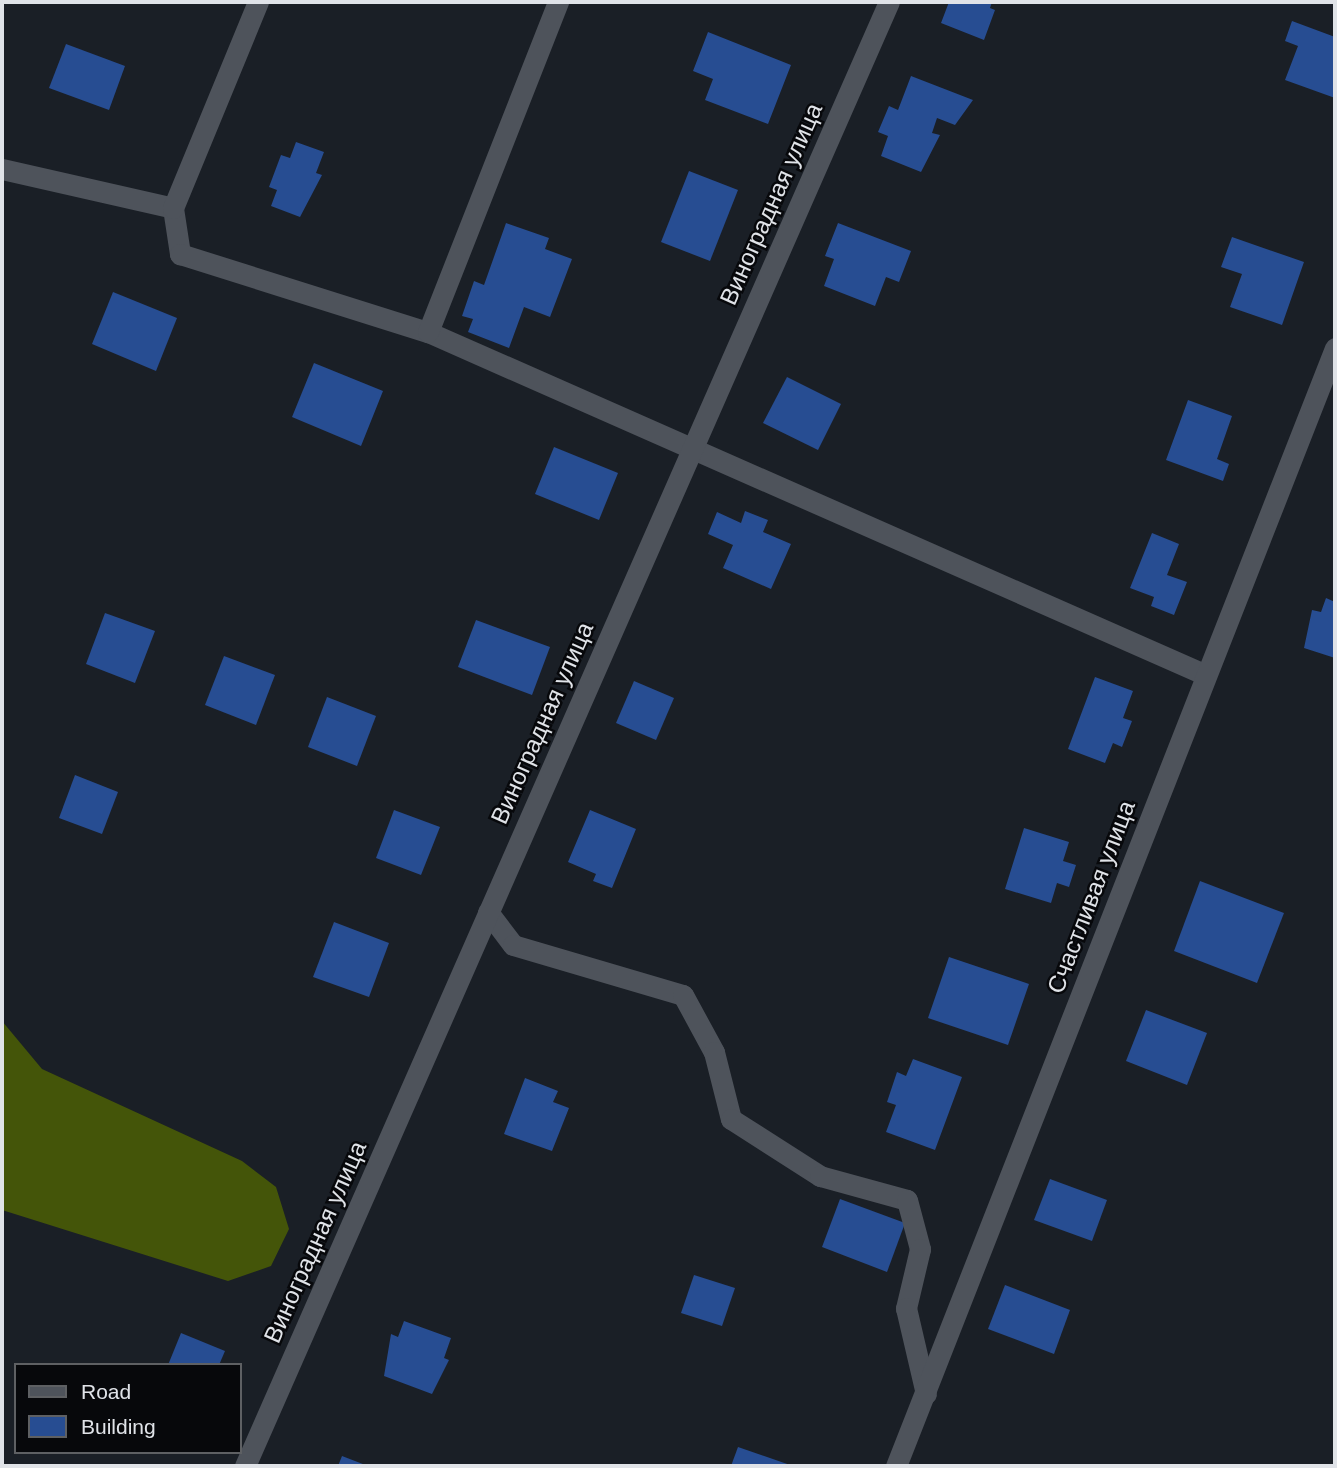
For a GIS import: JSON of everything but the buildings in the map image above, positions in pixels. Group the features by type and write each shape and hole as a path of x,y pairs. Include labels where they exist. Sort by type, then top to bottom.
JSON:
{"street":[{"path":"258,2 173,208 180,254 428,332 1206,675"},
{"path":"428,332 558,2"},
{"name":"Виноградная улица","path":"245,1466 889,2"},
{"path":"2,169 173,208"},
{"name":"Счастливая улица","path":"896,1466 1335,348"},
{"path":"488,912 513,945 683,995 714,1052 731,1118 820,1176 907,1200 920,1249 906,1308 926,1394"}],"green space":[{"path":"2,1021 42,1069 242,1161 276,1187 289,1229 271,1266 228,1281 2,1210"}]}
